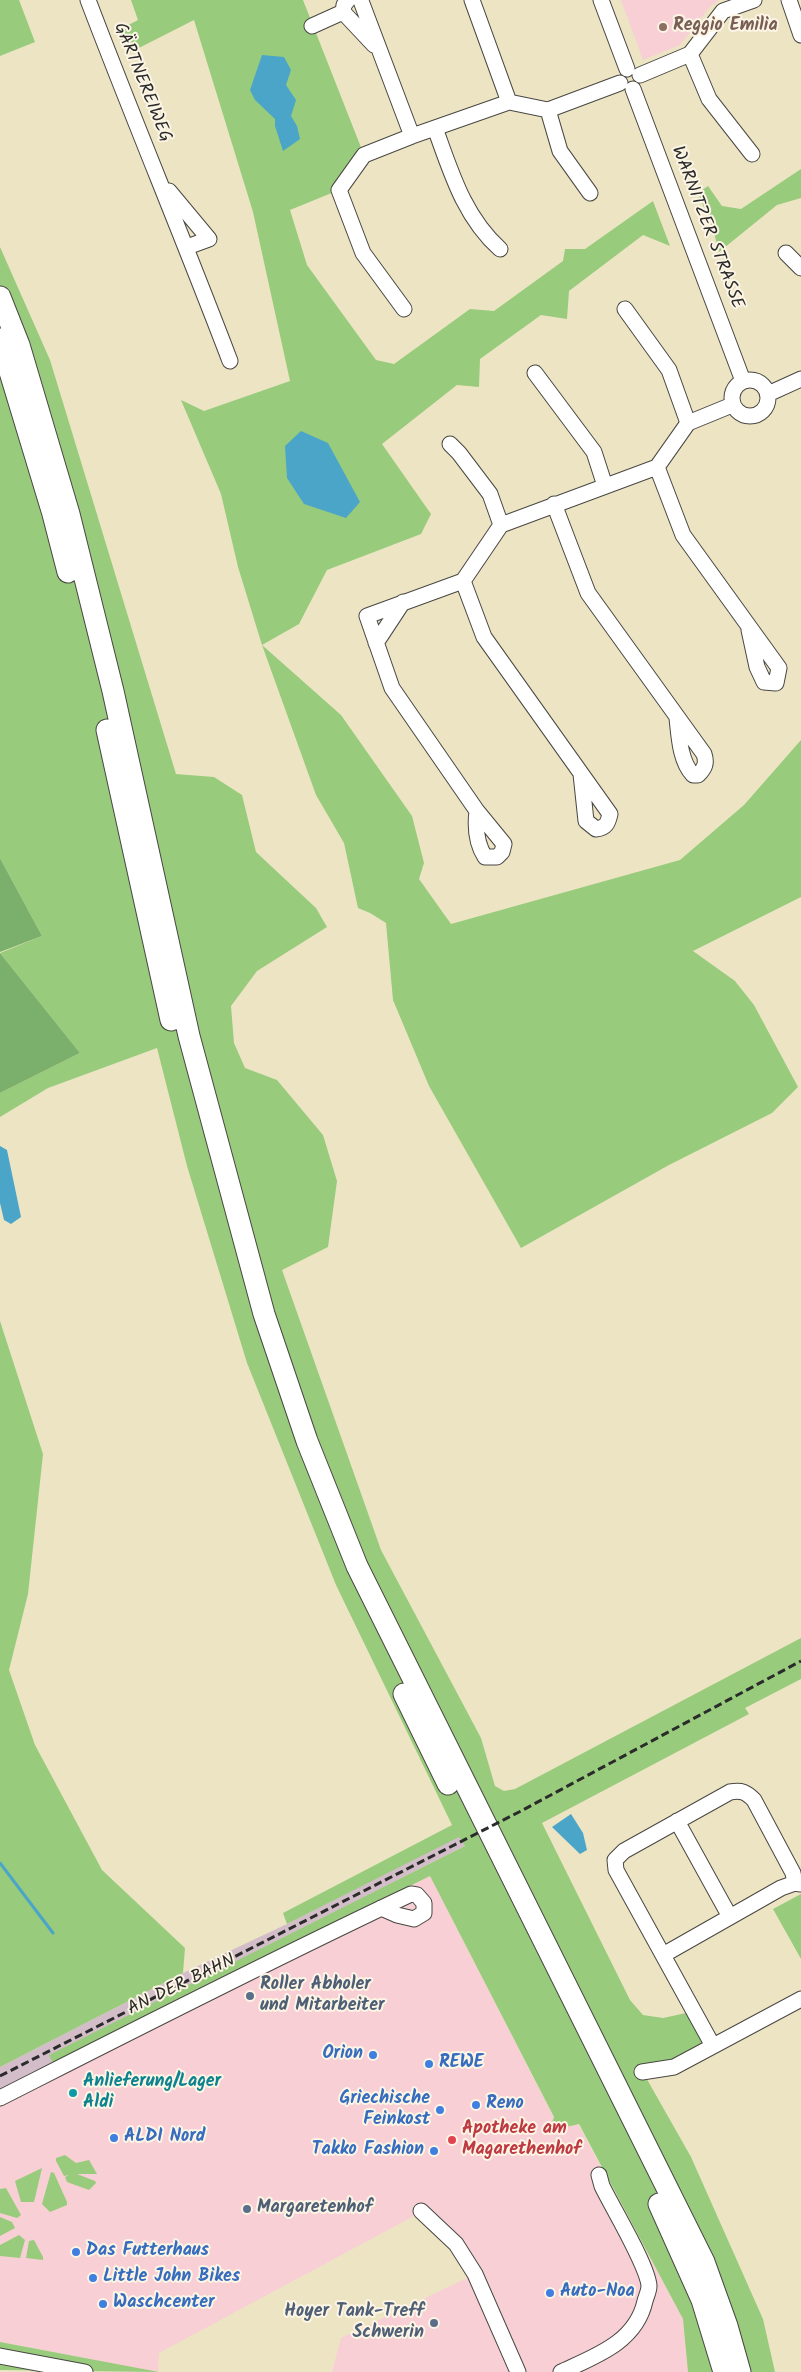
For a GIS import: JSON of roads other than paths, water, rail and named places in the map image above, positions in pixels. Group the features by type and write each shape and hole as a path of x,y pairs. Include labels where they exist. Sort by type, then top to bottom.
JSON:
{"highway":[{"path":"0,297 19,345 69,514 113,691 181,1032 264,1314 307,1440 357,1566 704,2262 727,2326 740,2372"},
{"path":"0,339 54,514 100,694 252,1326 307,1481 358,1598 428,1746 487,1859 677,2243 702,2300 724,2372"}],"street":[{"name":"GÄRTNEREIWEG","path":"88,0 112,65 187,247 230,360"},
{"name":"WARNITZER STRASSE","path":"601,0 743,381"},
{"path":"404,309 363,253 339,190 364,154 509,102 548,110 630,79 690,54 721,6 754,0"},
{"path":"789,0 801,35"},
{"path":"472,1 509,102"},
{"path":"312,26 355,3"},
{"path":"355,3 380,51 412,136"},
{"path":"355,3 380,51"},
{"path":"690,54 709,100 752,154"},
{"path":"548,110 560,151 590,193"},
{"path":"435,128 460,197 490,240 500,249"},
{"name":"GÄRTNEREIWEG","path":"160,180 209,239 187,247"},
{"path":"786,253 801,268"},
{"path":"625,309 669,370 688,423"},
{"path":"535,373 594,452 605,486"},
{"path":"768,394 801,379"},
{"path":"751,380 758,382 768,394 766,407 758,419 742,415 732,405 733,391 743,381 751,380"},
{"path":"477,811 392,688 367,616 463,581 501,525 657,467 688,423 732,405"},
{"path":"450,444 490,494 501,525"},
{"path":"657,467 683,535 749,630"},
{"path":"554,504 588,593 677,718"},
{"path":"463,581 484,637 581,774"},
{"path":"376,644 403,602"},
{"path":"662,1955 730,1917 798,1883 754,1800 744,1791 730,1792 677,1820 624,1851 615,1860 616,1870 662,1955 713,2046"},
{"path":"677,1820 730,1917"},
{"name":"AN DER BAHN","path":"0,2098 381,1908"},
{"path":"642,2072 674,2067 801,2000"},
{"path":"561,2372 602,2352 627,2336 642,2314 649,2286 642,2264 602,2186 599,2175"},
{"path":"421,2211 456,2244 475,2274 518,2372"},
{"path":"0,2356 85,2372"}],"water":[{"path":"262,55 284,57 291,70 286,85 296,100 291,116 297,126 300,139 283,151 275,126 275,119 255,100 250,90"},
{"path":"301,431 328,443 360,502 346,518 304,504 287,478 285,446"},
{"path":"0,1146 7,1150 21,1217 11,1224 4,1220 0,1203"},
{"path":"571,1814 583,1833 587,1850 580,1854 552,1827"}],"waterway":[{"path":"0,1863 53,1933"}],"railway":[{"path":"0,2076 521,1811 801,1661"}],"place":[{"name":"Reggio Emilia","path":"663,27"},
{"name":"Roller Abholer und Mitarbeiter","path":"250,1996"},
{"name":"Orion","path":"373,2055"},
{"name":"REWE","path":"429,2064"},
{"name":"Anlieferung/Lager Aldi","path":"73,2093"},
{"name":"Reno","path":"476,2105"},
{"name":"Griechische Feinkost","path":"440,2110"},
{"name":"ALDI Nord","path":"114,2138"},
{"name":"Apotheke am Magarethenhof","path":"452,2140"},
{"name":"Takko Fashion","path":"434,2151"},
{"name":"Margaretenhof","path":"247,2209"},
{"name":"Das Futterhaus","path":"76,2252"},
{"name":"Little John Bikes","path":"93,2278"},
{"name":"Auto-Noa","path":"550,2293"},
{"name":"Waschcenter","path":"103,2304"},
{"name":"Hoyer Tank-Treff Schwerin","path":"434,2323"}]}
